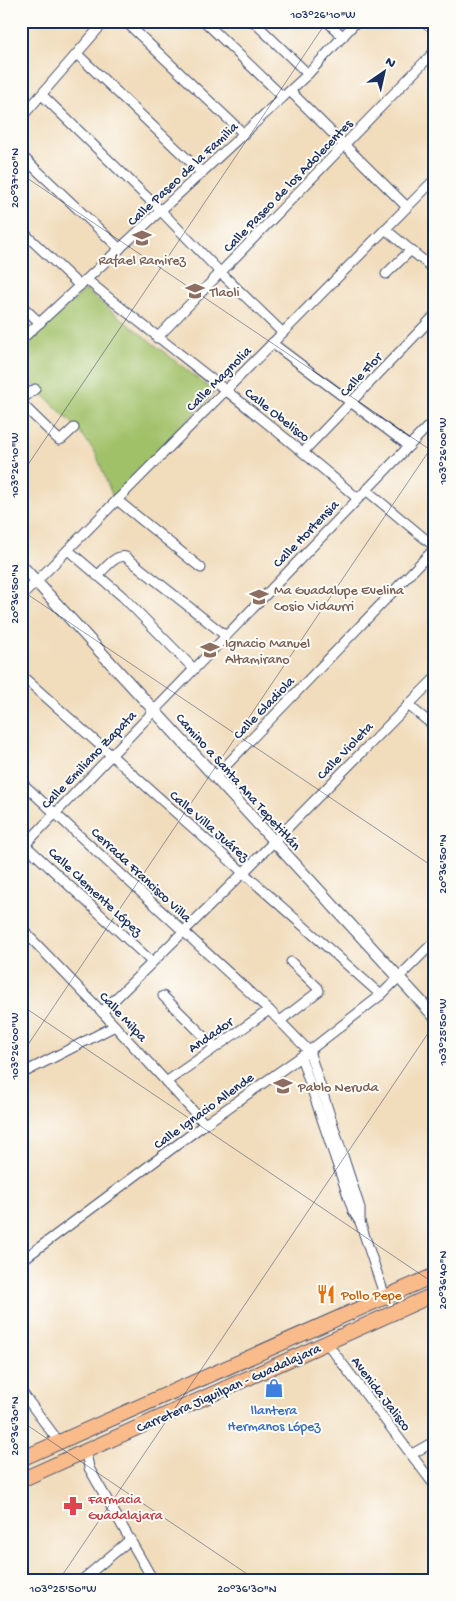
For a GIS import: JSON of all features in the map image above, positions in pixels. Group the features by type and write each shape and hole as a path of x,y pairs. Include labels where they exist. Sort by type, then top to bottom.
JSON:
{"highway":[{"name":"Carretera Jiquilpan - Guadalajara","path":"21,1459 435,1275"},
{"name":"Carretera Jiquilpan - Guadalajara","path":"21,1480 435,1294"}],"street":[{"path":"21,118 105,21"},
{"path":"125,21 244,134"},
{"path":"204,21 345,145 407,207"},
{"path":"253,21 308,74"},
{"path":"327,21 343,37"},
{"name":"Calle Paseo de la Familia","path":"21,340 287,94 357,21"},
{"name":"Calle Paseo de los Adolecentes","path":"157,338 435,51"},
{"path":"77,54 202,173"},
{"path":"42,95 161,211 220,273 282,332"},
{"path":"21,155 120,249"},
{"name":"Calle Magnolia","path":"21,597 407,207 433,185"},
{"path":"385,229 435,270"},
{"name":"Calle Obelisco","path":"21,230 83,283 304,451 357,498"},
{"path":"386,274 410,250"},
{"path":"21,305 40,322"},
{"name":"Calle Flor","path":"304,451 435,315"},
{"path":"272,343 409,446"},
{"path":"36,389 21,402 59,440 74,428"},
{"name":"Calle Hortensia","path":"154,710 357,498 434,422"},
{"path":"366,490 435,547"},
{"path":"117,500 201,568"},
{"name":"Calle Gladiola","path":"215,777 435,547"},
{"path":"68,550 122,596 194,669"},
{"path":"97,576 117,557 126,557 226,636"},
{"name":"Camino a Santa Ana Tepetitlán","path":"21,565 435,1017"},
{"name":"Calle Villa Juárez","path":"21,675 381,995"},
{"name":"Calle Violeta","path":"102,1012 274,842 435,678"},
{"path":"408,705 435,727"},
{"name":"Calle Emiliano Zapata","path":"23,845 154,710"},
{"name":"Cerrada Francisco Villa","path":"21,782 269,1010 309,1051 360,1208 360,1222"},
{"name":"Calle Clemente López","path":"23,845 152,962"},
{"name":"Calle Milpa","path":"21,928 102,1012 205,1124"},
{"name":"Calle Ignacio Allende","path":"21,1261 205,1124 309,1051 381,995 435,941"},
{"path":"280,1021 319,991 290,962"},
{"path":"163,996 215,1047"},
{"name":"Andador","path":"166,1082 269,1010"},
{"path":"21,1074 115,1026"},
{"name":"Cerrada Francisco Villa","path":"300,1057 352,1211 360,1222 385,1297"},
{"name":"Avenida Jalisco","path":"326,1342 434,1482"},
{"path":"21,1390 59,1442"},
{"path":"412,1454 435,1441"},
{"path":"86,1452 89,1468 153,1580"},
{"path":"82,1580 131,1539"}],"green space":[{"path":"85,290 215,392 113,498 96,454 78,429 21,373 21,350"}],"place":[{"name":"Rafael Ramirez","path":"142,238"},
{"name":"Tlaoli","path":"195,291"},
{"name":"Ma Guadalupe Evelina Cosio Vidaurri","path":"259,597"},
{"name":"Ignacio Manuel Altamirano","path":"210,650"},
{"name":"Pablo Neruda","path":"283,1086"},
{"name":"Pollo Pepe","path":"326,1294"},
{"name":"llantera Hermanos López","path":"274,1388"},
{"name":"Farmacia Guadalajara","path":"73,1506"}]}
